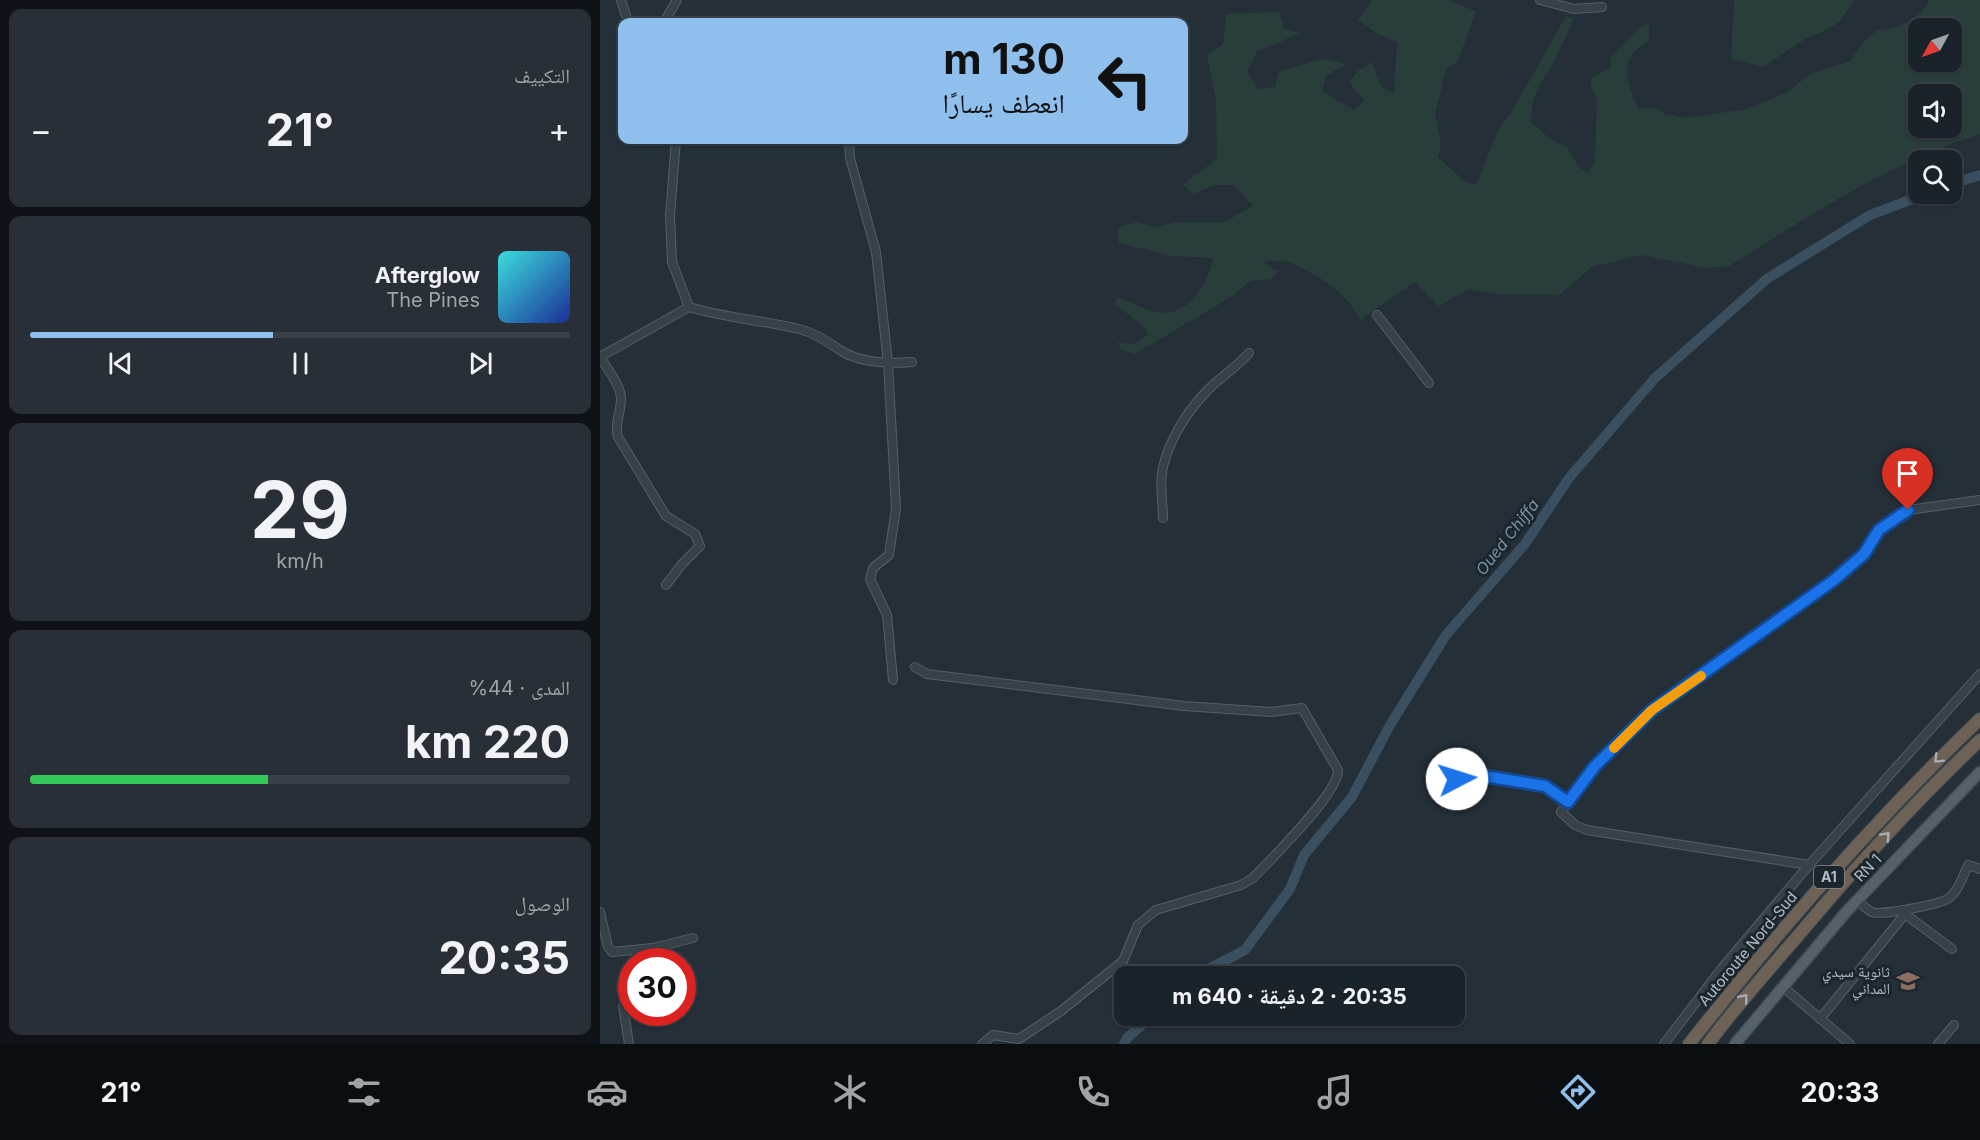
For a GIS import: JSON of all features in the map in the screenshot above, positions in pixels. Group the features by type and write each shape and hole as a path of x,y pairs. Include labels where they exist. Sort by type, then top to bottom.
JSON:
{"highway":[{"name":"Autoroute Nord-Sud","path":"1689,1044 1738,981 1831,874 1922,775 1980,719"},
{"name":"Autoroute Nord-Sud","path":"1708,1044 1837,889 1930,789 1980,740"}],"main road":[{"name":"RN 1","path":"1735,1044 1782,986 1857,901 1980,772"}],"street":[{"path":"621,0 627,18"},
{"path":"666,18 677,0"},
{"path":"1540,0 1574,9 1602,7"},
{"path":"676,144 670,216 672,262 689,307"},
{"path":"849,144 850,158 876,252 888,363 896,508 889,555 873,568 870,579 887,615 893,680"},
{"path":"666,585 700,546 695,534 666,516 618,437 615,430 620,391 600,357 689,307 722,317 799,329 816,334 851,357 888,363 912,362"},
{"path":"1377,315 1429,383"},
{"path":"1163,518 1162,468 1175,437 1188,414 1205,392 1236,368 1249,353"},
{"path":"1809,866 1587,830 1575,825 1561,812 1595,766 1652,710 1834,580 1864,554 1879,530 1908,510 1980,500"},
{"path":"915,667 927,674 1184,706 1271,712 1302,708 1338,771 1335,782 1309,818 1253,878 1241,885 1156,910 1138,926 1123,961 1061,1011 1018,1039 993,1035 982,1044"},
{"path":"1664,1044 1722,968 1809,866 1980,674"},
{"path":"1457,779 1478,775 1545,786 1568,802"},
{"path":"1857,901 1872,912 1887,914 1900,908 1937,903 1949,898 1958,888 1968,865 1980,869"},
{"path":"600,912 608,947 612,952 653,948 693,938"},
{"path":"1820,1019 1905,914 1952,949"},
{"path":"1782,986 1850,1044"},
{"path":"1938,1044 1954,1025"},
{"path":"626,1026 629,1044"}],"green space":[{"path":"1372,0 1447,0 1476,11 1458,61 1446,69 1435,114 1441,143 1438,157 1464,181 1476,185 1499,128 1511,113 1566,16 1573,18 1559,53 1535,95 1531,122 1549,138 1566,146 1579,167 1588,173 1595,161 1597,100 1591,86 1591,78 1611,67 1610,58 1639,28 1649,24 1649,41 1632,55 1628,62 1630,88 1638,108 1656,108 1665,114 1685,118 1747,109 1786,93 1810,74 1850,61 1864,41 1877,30 1900,26 1908,22 1908,72 1962,72 1962,18 1914,18 1929,0 1980,0 1980,134 1938,150 1908,150 1908,163 1850,192 1729,266 1706,268 1641,255 1592,267 1559,295 1494,294 1469,289 1439,306 1415,282 1360,320 1346,299 1317,276 1285,262 1264,262 1278,272 1272,279 1250,281 1231,297 1135,354 1121,350 1118,342 1134,344 1148,334 1144,327 1115,304 1118,297 1152,311 1166,313 1180,309 1200,291 1213,258 1172,256 1119,243 1118,227 1138,222 1154,227 1177,222 1224,222 1253,206 1234,185 1214,185 1194,194 1182,185 1217,159 1216,99 1207,55 1223,44 1226,14 1279,12 1284,29 1301,33 1258,51 1247,70 1258,89 1275,87 1279,71 1324,59 1346,64 1326,76 1322,91 1354,110 1365,100 1354,90 1350,81 1359,70 1372,62 1381,86 1394,94 1397,42 1378,34 1358,20"},
{"path":"1734,0 1855,0 1839,22 1823,32 1808,37 1763,67 1731,59"}],"waterway":[{"name":"Oued Chiffa","path":"1962,181 1980,175"},
{"name":"Oued Chiffa","path":"1214,966 1245,950 1290,889 1304,855 1352,797 1390,725 1446,635 1525,544 1569,478 1655,378 1768,278 1870,215 1908,201"},
{"name":"Oued Chiffa","path":"1124,1044 1127,1038 1141,1026"}],"slow traffic":[{"path":"1614,748 1652,710 1701,676"}],"place":[{"name":"ثانوية سيدي المداني","path":"1908,981"}],"route":[{"path":"1457,779 1478,775 1545,786 1568,802 1595,766 1652,710 1834,580 1864,554 1879,530 1908,510"}]}
